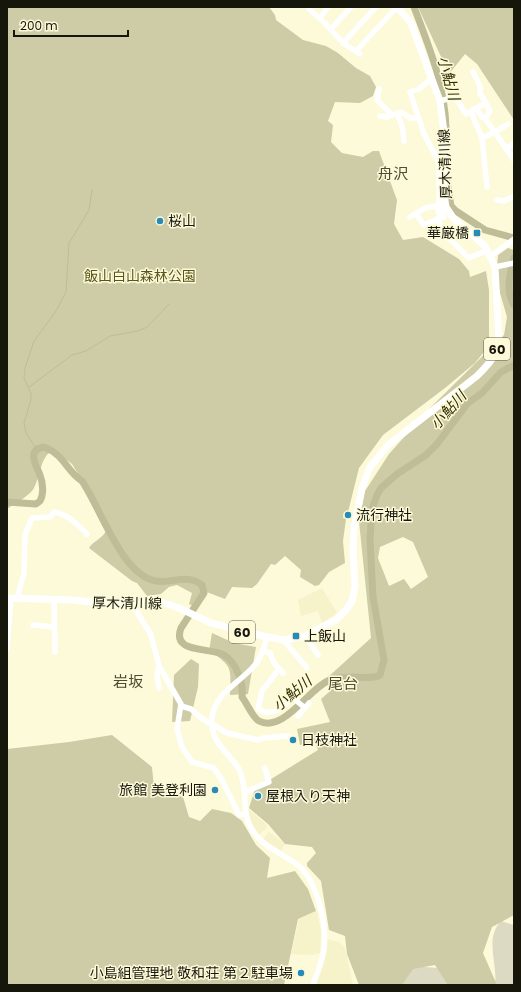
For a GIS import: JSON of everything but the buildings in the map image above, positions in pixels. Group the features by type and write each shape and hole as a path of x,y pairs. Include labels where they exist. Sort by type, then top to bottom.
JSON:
{"main road":[{"name":"厚木清川線","path":"304,636 336,620 346,610 352,601 355,588 353,553 356,517 362,488 370,467 388,445 477,376 494,358 498,347 499,336 495,267 490,253 452,216 446,207 441,194 444,132 441,100 411,22 397,7"},
{"name":"厚木清川線","path":"12,598 54,599 112,605 151,601 161,602 183,610 215,625 287,640"},
{"name":"60","path":"287,640 304,636"}],"street":[{"path":"320,18 328,7"},
{"path":"331,29 351,7"},
{"path":"343,43 376,7"},
{"path":"308,10 320,18 343,43 358,52 397,7"},
{"path":"473,72 480,86 480,93 490,111 485,118"},
{"path":"416,214 424,225 444,217 439,202 441,194 439,162 417,118 410,92 419,89 432,78"},
{"path":"379,89 377,100 394,114 402,126 404,141"},
{"path":"441,100 455,97 466,114 486,103"},
{"path":"473,110 485,118 514,160"},
{"path":"473,110 482,138 487,186"},
{"path":"380,116 387,117 401,112 410,118 417,118"},
{"path":"482,138 508,124"},
{"path":"506,149 514,143"},
{"path":"497,200 504,201 514,196"},
{"path":"410,217 425,208 436,206 439,219 447,236 469,258 490,253 514,239"},
{"path":"495,267 514,263"},
{"path":"7,649 12,598 24,573 26,535 32,518 50,516 54,512 66,515 87,534"},
{"path":"54,599 55,652"},
{"path":"132,604 153,640 159,666 179,700 181,706 177,729 182,747 187,757 197,764 214,768 223,782 239,815 246,814"},
{"path":"33,625 54,627"},
{"path":"304,636 318,655"},
{"path":"267,637 263,650 256,664 229,689 215,706 211,724 217,743 239,770 245,792 246,814 249,824 257,836 266,844 300,866 313,885 322,917 324,937 322,960 313,985"},
{"path":"287,640 286,643 307,668"},
{"path":"263,650 270,651 274,663 281,671 262,691 258,709 270,713 276,712 293,697 304,708"},
{"path":"159,666 157,668 159,688"},
{"path":"298,716 309,703"},
{"path":"181,706 191,709 211,724 227,733 258,740 263,738 288,736"},
{"path":"245,792 269,782 264,768"}],"shaded area":[{"path":"322,588 337,613 322,623 318,611 301,616 298,600"},
{"path":"247,808 266,824 267,828 259,835 250,821"},
{"path":"269,832 285,844 281,851 263,839"},
{"path":"317,911 321,931 320,953 312,955 291,954 299,919"},
{"path":"501,921 514,925 514,985 495,985 492,944 496,928"},
{"path":"327,939 339,942 345,948 353,985 316,985"},
{"path":"410,966 439,968 459,985 397,985"}],"green space":[{"name":"飯山白山森林公園","path":"7,7 269,7 275,15 276,20 303,40 326,46 338,53 356,68 370,76 376,87 373,96 360,103 335,102 328,121 333,125 331,142 342,153 363,157 373,151 379,151 397,200 394,224 403,240 423,237 459,259 469,271 470,277 486,271 489,290 489,346 475,363 383,435 359,468 348,512 344,512 343,518 346,519 343,541 345,563 329,572 319,585 315,586 300,577 301,570 285,556 275,565 271,564 257,584 252,588 232,587 225,599 204,591 195,607 189,604 192,593 177,585 169,587 161,594 147,596 137,583 132,581 89,548 106,531 98,516 98,506 72,464 61,456 50,452 44,459 32,491 26,497 7,509"},
{"path":"418,7 514,7 514,120 477,64 465,54 449,74"},
{"path":"508,248 514,250 514,915 492,927 483,953 497,985 448,985 435,965 413,969 402,985 359,985 347,954 345,936 329,930 321,881 307,866 307,863 316,853 312,847 285,844 268,824 249,808 255,789 318,750 314,741 300,745 297,729 330,722 321,699 329,692 327,678 371,638 359,521 365,491 389,454 431,407 504,335 507,317 496,279 498,255","holes":["403,537 413,542 428,577 411,589 404,579 389,586 378,558 380,547"]},
{"path":"212,633 234,643 256,647 248,694 230,695 231,679 229,668 223,660 209,651"},
{"path":"191,659 199,664 198,687 190,721 172,722 174,675"},
{"path":"112,735 152,767 154,788 183,797 189,817 200,821 212,809 231,813 242,821 256,845 270,858 267,878 295,871 308,889 316,911 298,919 284,985 7,985 7,749 69,742"}],"waterway":[{"name":"小鮎川","path":"414,7 435,66 443,97 446,128"},
{"name":"小鮎川","path":"447,182 451,206 456,211 485,230 514,238"},
{"path":"37,450 26,433 24,423 31,400 31,394 24,378 25,368 34,341 56,311 66,292 69,243 89,210 92,190"},
{"name":"小鮎川","path":"514,258 509,282 511,300 514,305"},
{"path":"29,387 72,355 86,351 110,336 138,331 147,327 169,304"},
{"name":"小鮎川","path":"7,502 36,504 40,501 43,492 40,475 34,458 35,451 44,447 57,454 72,473 82,481 121,551 130,564 141,574 152,580 165,581 184,579 196,581 202,585 204,593 181,628 179,636 182,642 187,646 218,653 228,658 238,673 242,686 242,697 256,719 268,723 278,721 297,708 315,690 332,679 344,677 372,677 380,675 384,660 373,597 370,539 372,509 377,495 381,488 397,474 426,455 437,444 468,403 482,393 501,372 514,365"}],"place":[{"name":"桜山","path":"160,221"},
{"name":"華厳橋","path":"477,233"},
{"name":"流行神社","path":"348,515"},
{"name":"上飯山","path":"296,636"},
{"name":"日枝神社","path":"293,740"},
{"name":"旅館 美登利園","path":"215,790"},
{"name":"屋根入り天神","path":"258,796"},
{"name":"小島組管理地 敬和荘 第２駐車場","path":"301,973"}],"district":[{"name":"舟沢","path":"393,173"},
{"name":"岩坂","path":"128,681"},
{"name":"尾台","path":"343,683"}]}
